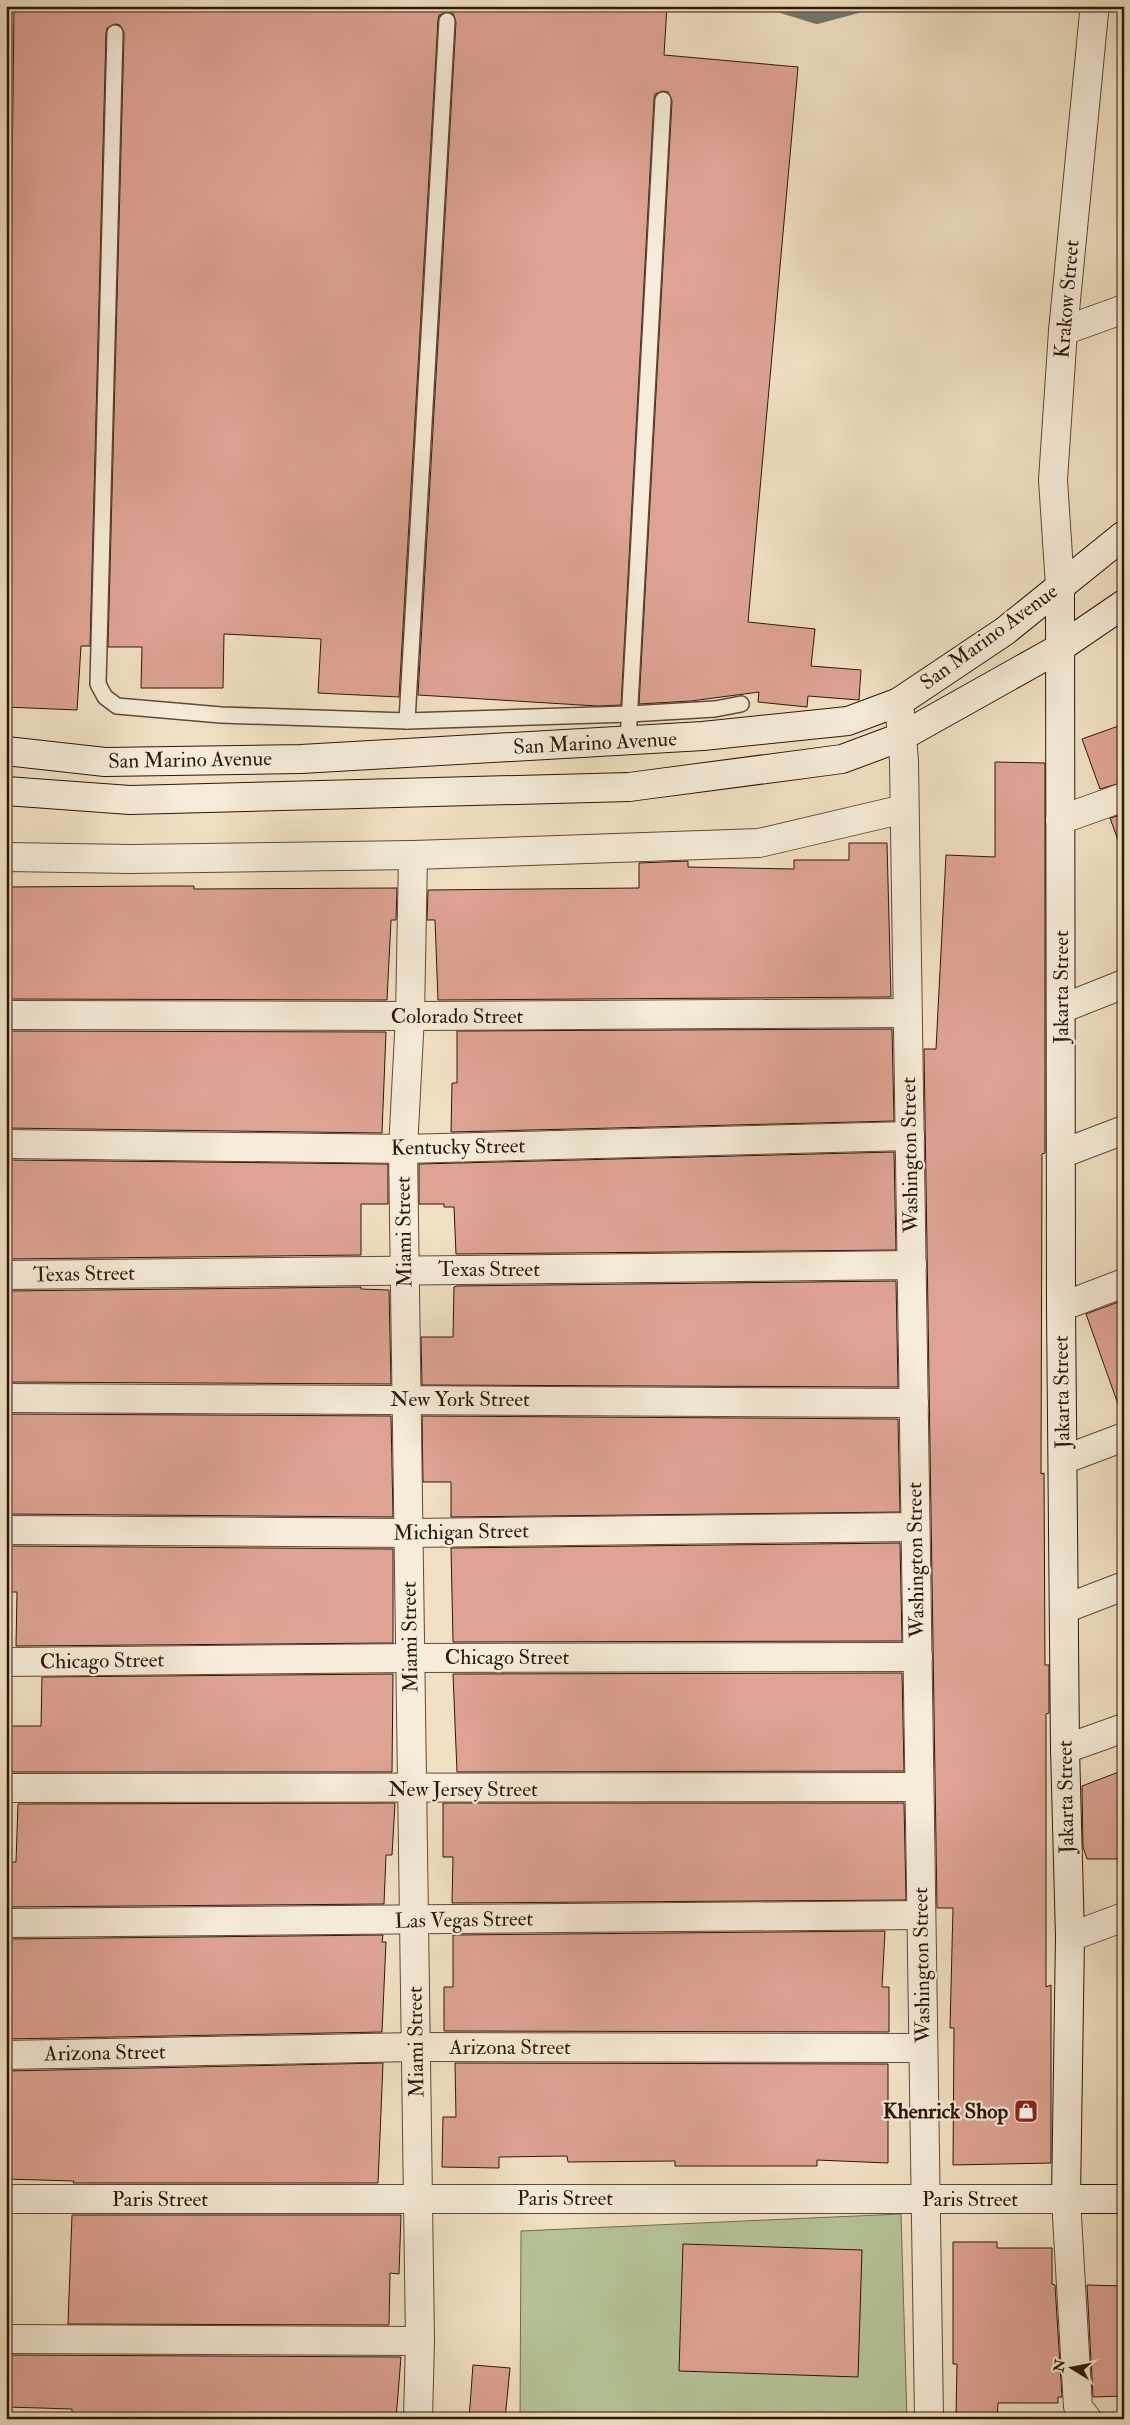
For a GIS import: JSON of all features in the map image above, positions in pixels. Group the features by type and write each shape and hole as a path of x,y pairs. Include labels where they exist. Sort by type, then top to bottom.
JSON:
{"street":[{"name":"Krakow Street","path":"1060,586 1053,480 1063,331 1094,13"},
{"path":"1063,331 1124,308"},
{"name":"San Marino Avenue","path":"6,751 105,762 301,759 703,736 848,721 899,702 1005,631 1124,534"},
{"name":"Jakarta Street","path":"1060,586 1058,649 1061,1307 1065,1749 1070,1937 1066,2199 1078,2407 1087,2419"},
{"name":"San Marino Avenue","path":"6,791 130,800 629,788 842,759 901,737 1058,649 1124,604"},
{"name":"Washington Street","path":"899,702 904,809 910,1136 924,2198 929,2419"},
{"path":"406,754 407,794"},
{"path":"1060,820 1124,797"},
{"path":"6,857 130,859 413,855 759,843 904,809"},
{"name":"Miami Street","path":"413,855 410,1016 403,1149 420,2341 418,2419"},
{"path":"1061,1009 1124,984"},
{"name":"Colorado Street","path":"6,1015 410,1016 907,1013"},
{"path":"1061,1154 1124,1130"},
{"name":"Kentucky Street","path":"6,1144 403,1149 910,1136"},
{"name":"Texas Street","path":"6,1275 912,1266"},
{"path":"1061,1307 1124,1284"},
{"name":"New York Street","path":"6,1398 407,1398 914,1403"},
{"path":"1063,1460 1124,1437"},
{"name":"Michigan Street","path":"6,1530 409,1533 915,1527"},
{"path":"1064,1608 1124,1586"},
{"name":"Chicago Street","path":"6,1662 411,1658 918,1657"},
{"path":"1065,1749 1124,1728"},
{"name":"New Jersey Street","path":"6,1788 412,1789 919,1786"},
{"name":"Las Vegas Street","path":"6,1923 921,1915"},
{"path":"1070,1937 1124,1917"},
{"name":"Arizona Street","path":"6,2055 416,2047 923,2048"},
{"name":"Paris Street","path":"6,2199 1124,2199"},
{"path":"6,2339 420,2341"}],"lane":[{"path":"407,721 447,21"},
{"path":"115,33 98,684 105,697 117,706 221,715 407,721 629,714 715,709 741,704"},
{"path":"628,741 663,100"}],"green space":[{"path":"901,2214 907,2419 520,2419 521,2231"}],"building":[{"path":"14,6 667,6 664,55 798,67 748,622 815,629 811,666 861,670 859,700 808,696 807,707 758,702 759,692 691,701 639,704 672,101 668,92 663,91 655,94 654,99 621,705 597,706 418,695 456,22 453,13 447,12 439,15 438,20 399,697 318,693 321,639 224,634 223,688 141,688 142,647 108,647 124,33 120,25 115,24 107,28 106,33 90,646 81,646 77,710 6,707"},
{"path":"1124,724 1124,782 1100,789 1082,739"},
{"path":"995,762 1045,763 1045,1153 1042,1154 1041,1474 1044,1473 1045,1665 1049,1665 1049,1713 1046,1714 1046,1987 1051,1985 1051,2163 953,2165 954,2028 950,2028 953,1908 937,1908 924,1049 936,1049 946,855 995,857"},
{"path":"1124,814 1124,843 1119,843 1110,818"},
{"path":"849,843 887,843 891,997 438,1000 435,920 427,920 428,890 639,888 639,863 688,861 688,867 794,869 794,860 849,860"},
{"path":"194,886 194,889 397,888 396,920 391,920 387,1000 6,999 6,887"},
{"path":"892,1029 894,1121 451,1132 452,1083 457,1083 457,1031"},
{"path":"6,1031 386,1032 382,1133 6,1128"},
{"path":"894,1152 896,1250 456,1254 454,1207 444,1207 444,1204 419,1204 419,1164"},
{"path":"6,1160 388,1164 388,1204 361,1204 361,1255 6,1259"},
{"path":"896,1281 898,1387 422,1385 421,1337 453,1337 454,1287 457,1286"},
{"path":"361,1287 361,1289 389,1290 391,1384 6,1382 6,1291"},
{"path":"1124,1300 1124,1406 1119,1407 1086,1314"},
{"path":"6,1414 391,1416 393,1517 6,1514"},
{"path":"422,1416 898,1419 900,1512 451,1517 451,1482 423,1482"},
{"path":"900,1543 902,1641 453,1642 451,1548"},
{"path":"6,1546 393,1549 393,1643 16,1646 17,1592 6,1592"},
{"path":"902,1673 904,1771 457,1772 453,1674"},
{"path":"393,1674 392,1772 7,1772 8,1726 41,1726 42,1677"},
{"path":"1124,1770 1124,1859 1087,1859 1083,1847 1082,1786"},
{"path":"395,1803 392,1855 386,1855 384,1904 6,1907 6,1862 16,1862 18,1804"},
{"path":"443,1803 904,1803 906,1900 452,1903 453,1857 443,1857"},
{"path":"885,1931 882,1987 889,1987 889,2032 444,2031 444,1987 453,1987 453,1935"},
{"path":"383,1935 382,1942 386,1942 382,2032 6,2039 6,1939"},
{"path":"383,2063 378,2183 73,2183 74,2181 6,2179 6,2071"},
{"path":"455,2063 888,2064 888,2163 817,2160 817,2166 675,2166 675,2161 568,2162 567,2156 499,2157 499,2168 442,2167 443,2117 456,2117"},
{"path":"72,2215 401,2215 399,2274 390,2273 389,2325 68,2324"},
{"path":"953,2242 997,2242 997,2248 1052,2248 1052,2284 1055,2285 1062,2397 1058,2397 1058,2403 998,2403 997,2419 956,2419 957,2364 953,2364"},
{"path":"683,2244 862,2250 858,2377 679,2371"},
{"path":"1087,2285 1124,2286 1124,2396 1093,2397"},
{"path":"9,2355 401,2357 396,2419 72,2419 72,2409 7,2407"},
{"path":"473,2365 510,2368 505,2419 469,2419"}],"waterway":[{"path":"778,6 817,18 862,6"}],"place":[{"name":"Khenrick Shop","path":"1026,2111"}]}
